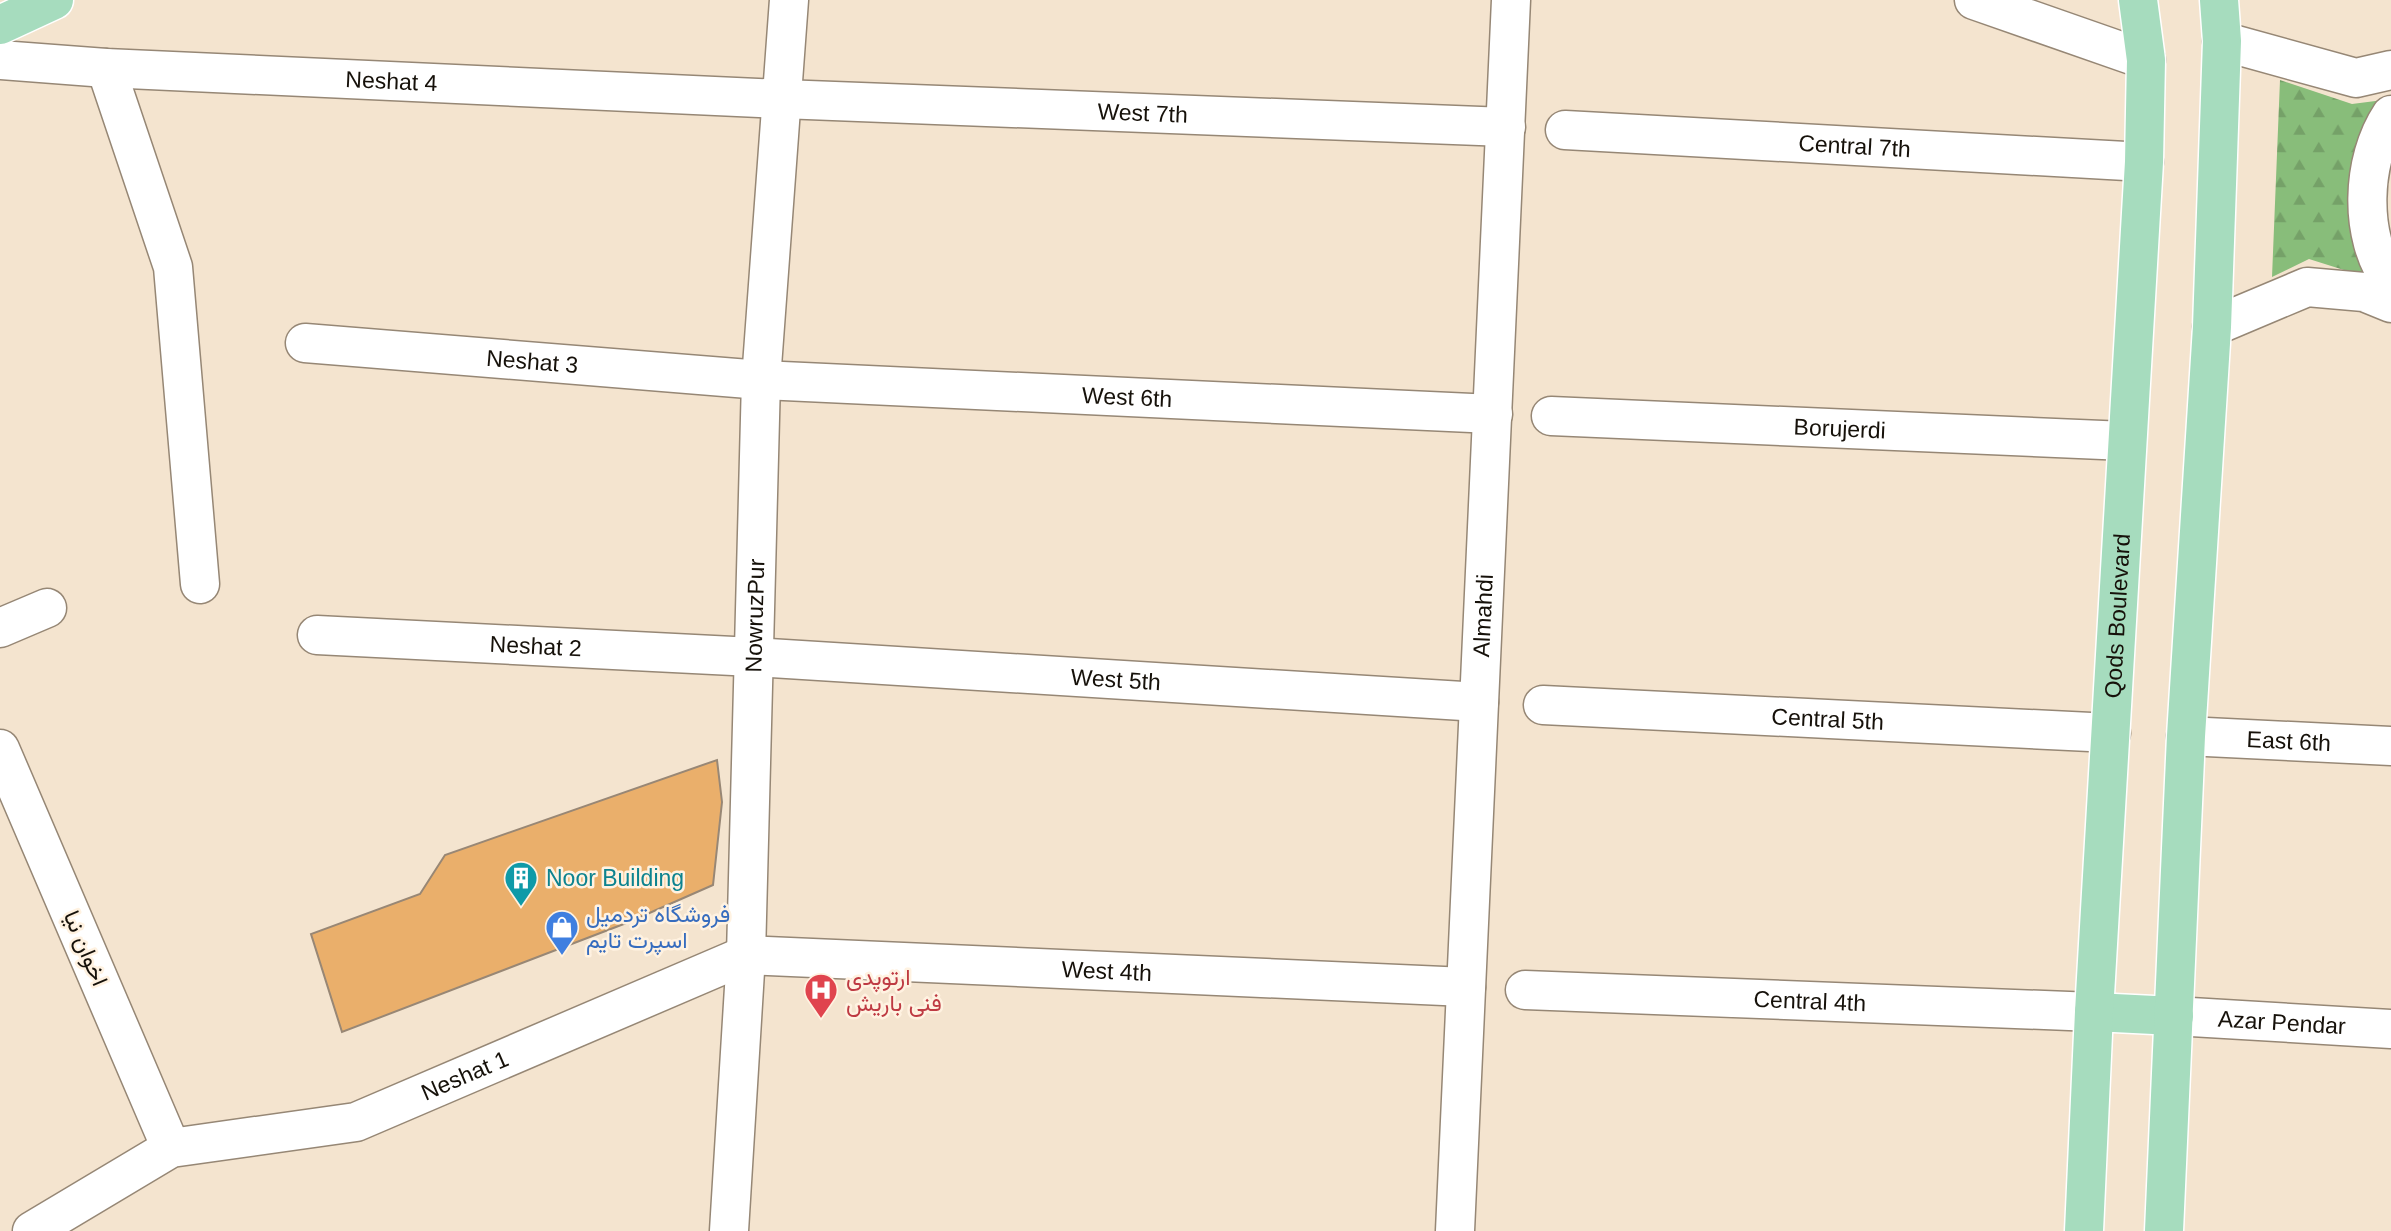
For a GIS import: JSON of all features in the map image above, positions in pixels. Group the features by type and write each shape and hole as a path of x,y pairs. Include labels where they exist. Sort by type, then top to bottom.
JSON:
{"main road":[{"path":"0,25 54,0"},
{"name":"Qods Boulevard","path":"2084,1231 2126,441 2144,162 2146,60 2138,0"},
{"path":"2164,1231 2186,736 2213,327 2222,41 2219,0"},
{"path":"2094,1012 2174,1016"}],"street":[{"name":"NowruzPur","path":"729,1231 746,955 761,380 789,0"},
{"name":"Almahdi","path":"1455,1231 1511,0"},
{"path":"1974,0 2146,60"},
{"path":"2222,41 2356,78 2391,70"},
{"name":"Neshat 4","path":"0,60 106,68 782,99"},
{"path":"106,68 173,267 200,584"},
{"name":"West 7th","path":"782,99 1506,127"},
{"path":"2391,115 2369,167 2367,220 2383,270 2391,281"},
{"name":"Central 7th","path":"1565,130 2144,162"},
{"path":"2213,327 2307,287 2364,292 2391,303"},
{"name":"Neshat 3","path":"304,343 761,380"},
{"name":"West 6th","path":"761,380 1493,414"},
{"name":"Borujerdi","path":"1551,416 2126,441"},
{"path":"0,628 47,608"},
{"name":"Neshat 2","path":"317,635 753,657"},
{"name":"West 5th","path":"753,657 1479,702"},
{"name":"Central 5th","path":"1544,705 2111,733"},
{"name":"East 6th","path":"2186,736 2391,746"},
{"name":"اخوان نیا","path":"0,749 171,1148"},
{"name":"West 4th","path":"746,955 1466,987"},
{"name":"Neshat 1","path":"171,1148 356,1122 746,955"},
{"name":"Central 4th","path":"1525,990 2094,1012"},
{"name":"Azar Pendar","path":"2174,1016 2391,1029"},
{"path":"32,1231 171,1148"}],"green space":[{"path":"2280,80 2352,104 2391,99 2372,142 2382,282 2309,259 2272,277"}],"building":[{"name":"Noor Building","path":"717,760 722,802 713,885 629,922 342,1032 311,934 420,894 445,855"}],"place":[{"name":"Noor Building","path":"521,908"},
{"name":"فروشگاه تردمیل اسپرت تایم","path":"562,957"},
{"name":"ارتوپدی فنی باریش","path":"821,1020"}]}
